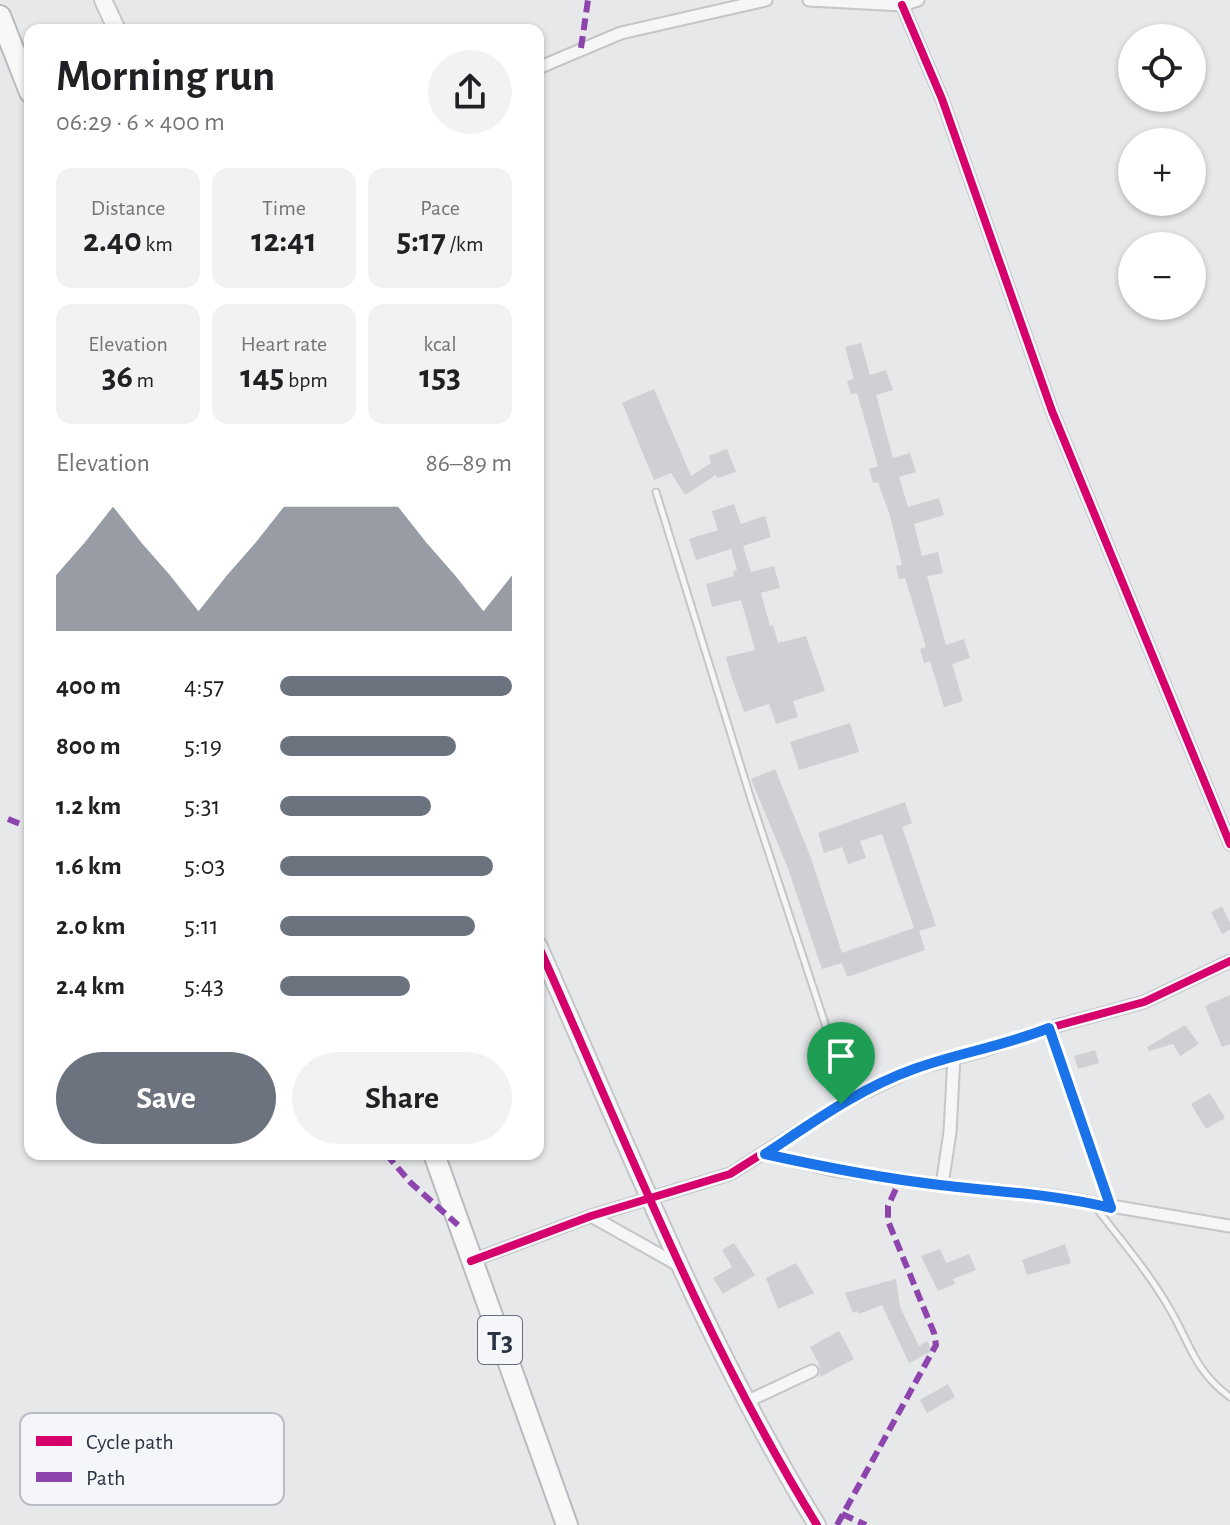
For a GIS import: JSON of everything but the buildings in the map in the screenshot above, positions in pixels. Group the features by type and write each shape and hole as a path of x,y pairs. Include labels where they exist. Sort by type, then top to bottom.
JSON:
{"highway":[{"path":"0,16 24,77"},
{"name":"T3","path":"436,1160 567,1525"}],"street":[{"path":"103,0 114,24"},
{"path":"544,65 621,33 766,0"},
{"path":"809,0 902,5 918,0"},
{"path":"902,5 942,99 1052,411 1230,844"},
{"path":"544,958 680,1266 767,1444 817,1525"},
{"path":"471,1261 591,1216 705,1184 765,1154 841,1104 914,1069 1009,1044 1049,1028 1144,1002 1230,961"},
{"path":"1049,1028 1111,1208"},
{"path":"942,1185 950,1132 954,1057"},
{"path":"765,1154 833,1170 1052,1196 1230,1226"},
{"path":"591,1216 680,1266"},
{"path":"746,1402 812,1371"}],"lane":[{"path":"656,492 750,796 835,1054 841,1104"},
{"path":"1094,1204 1168,1305 1195,1361 1209,1381 1230,1397"}],"marked path":[{"path":"581,48 588,0"},
{"path":"8,819 24,826"},
{"path":"391,1160 411,1183 458,1225"},
{"path":"837,1525 936,1345 934,1333 888,1221 888,1206 900,1180"},
{"path":"842,1514 866,1525"}],"cycle path":[{"path":"902,5 942,99 1052,411 1230,844"},
{"path":"544,959 702,1313 776,1456 817,1525"},
{"path":"471,1261 591,1216 730,1174 841,1104 914,1069 1144,1002 1230,961"}],"route":[{"path":"1049,1028 1111,1208 1052,1196 833,1170 765,1154 841,1104 914,1069 1009,1044 1049,1028"}]}
